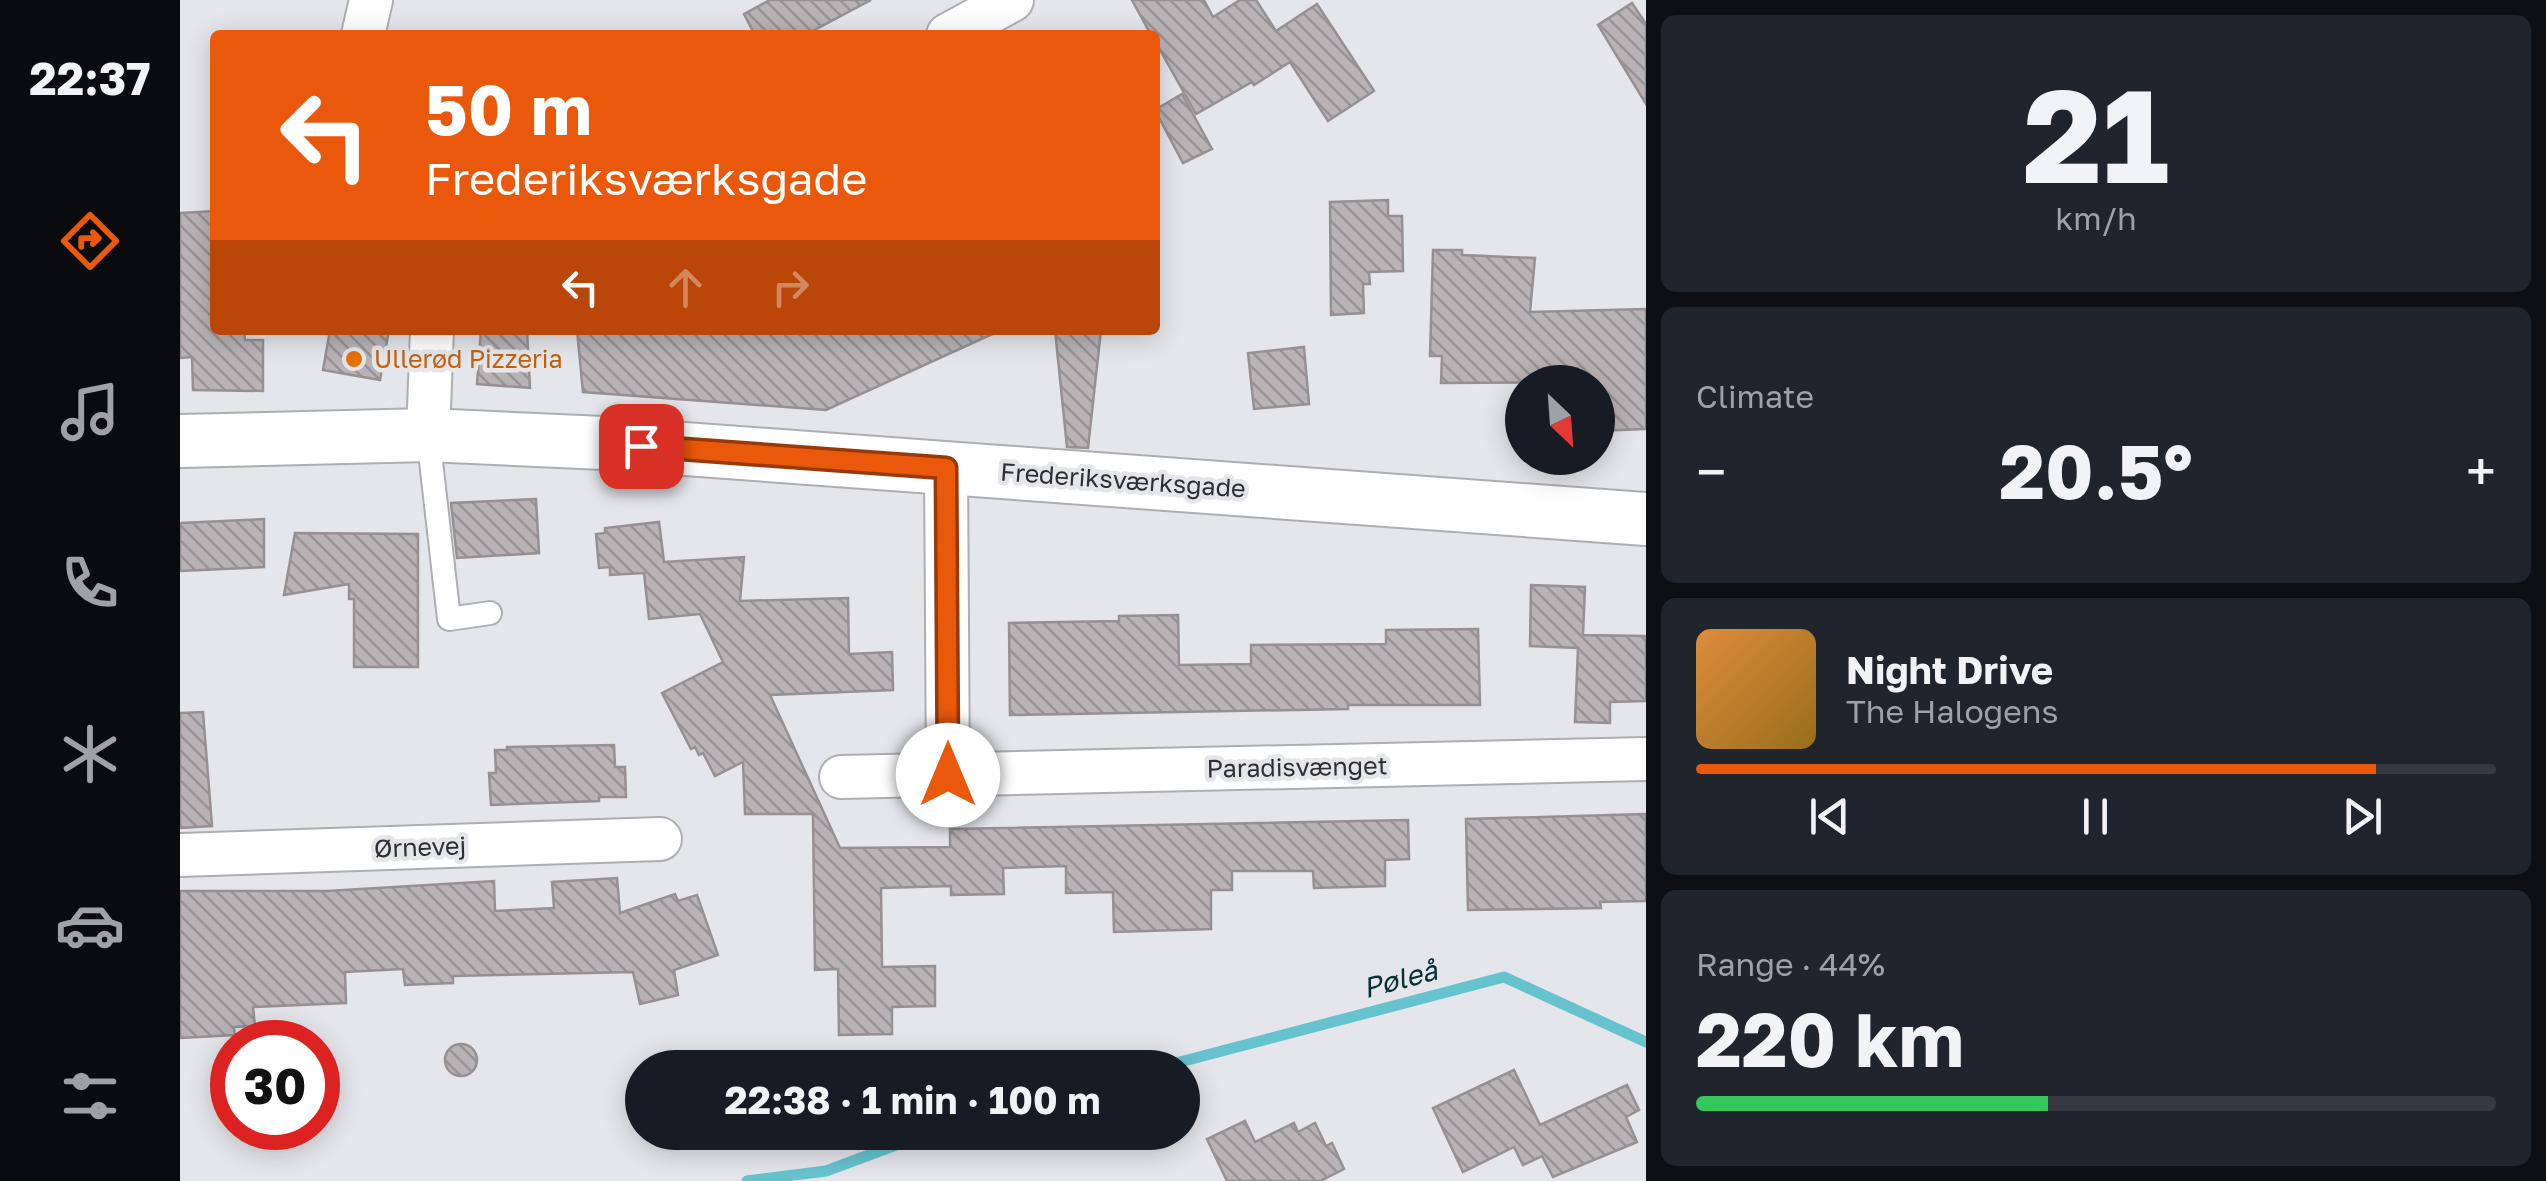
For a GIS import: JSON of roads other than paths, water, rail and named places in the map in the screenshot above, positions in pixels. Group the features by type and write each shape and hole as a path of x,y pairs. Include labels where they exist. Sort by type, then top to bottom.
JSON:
{"street":[{"path":"364,30 371,0"},
{"path":"957,30 1012,0"},
{"path":"428,435 432,335"},
{"name":"Frederiksværksgade","path":"180,441 428,435 602,443 1646,519"},
{"path":"946,468 948,775"},
{"name":"Paradisvænget","path":"841,777 1646,760"},
{"name":"Ørnevej","path":"180,856 660,839"}],"lane":[{"path":"428,435 448,618 490,613"}],"waterway":[{"name":"Pøleå","path":"1200,1057 1504,977 1646,1042"},
{"name":"Pøleå","path":"747,1181 826,1171 883,1150"}],"place":[{"name":"Ullerød Pizzeria","path":"354,359"}]}
